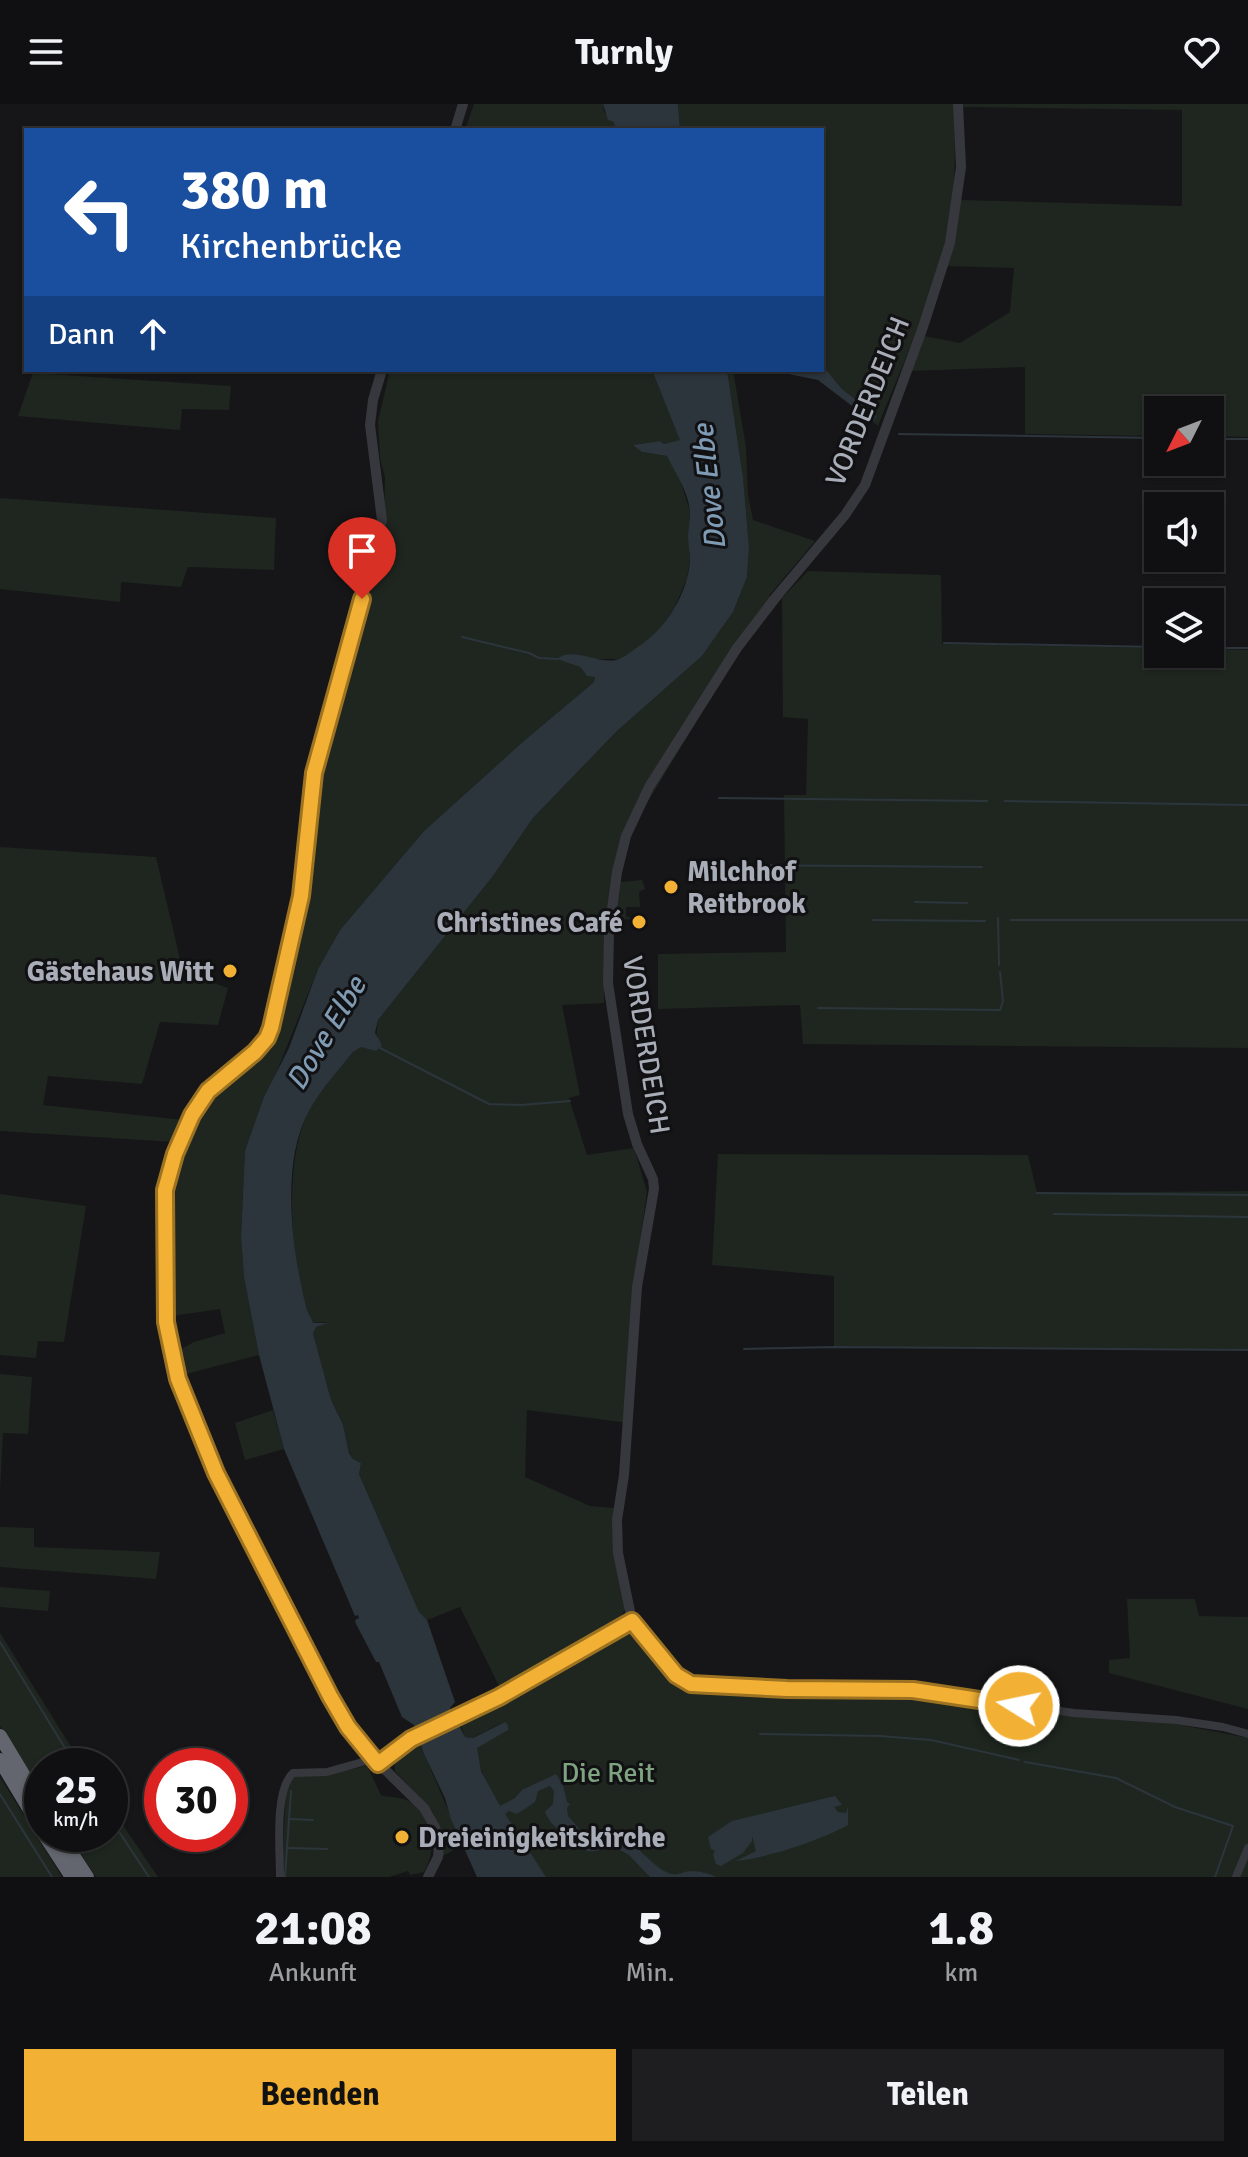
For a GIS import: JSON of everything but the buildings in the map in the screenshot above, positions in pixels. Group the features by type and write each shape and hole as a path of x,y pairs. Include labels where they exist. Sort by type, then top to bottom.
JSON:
{"highway":[{"path":"0,1736 24,1776"},
{"path":"0,1760 24,1800"},
{"path":"56,1852 72,1877"},
{"path":"71,1852 87,1877"}],"street":[{"path":"456,128 463,104"},
{"name":"VORDERDEICH","path":"958,104 961,167 950,243 865,485 759,618 688,725 631,821 617,872 608,938 609,992 629,1117 654,1189 637,1287 624,1475 617,1520 618,1553 632,1621 676,1675 691,1684 941,1692 1074,1713 1176,1720 1248,1734"},
{"path":"381,372 370,425 382,520 314,773 301,896 275,1016 261,1045 208,1091 192,1115 171,1168 165,1190 164,1218 166,1322 178,1379 216,1473 330,1696 348,1727 376,1762 424,1808 435,1827 438,1857 428,1877"},
{"path":"280,1877 281,1799 285,1779 293,1773 327,1772 376,1762 411,1739 540,1675 632,1621"},
{"path":"1236,1877 1248,1848"}],"green space":[{"path":"474,104 603,104 604,112 614,122 615,128 466,128"},
{"path":"678,104 954,104 955,148 950,221 919,325 878,426 873,422 877,416 842,389 824,370 824,128 680,128"},
{"path":"962,104 1248,104 1248,437 1224,436 1224,396 1144,396 1144,436 1025,434 1025,367 907,371 919,335 960,343 1010,312 1014,268 945,266 959,200 1182,206 1182,110 963,107"},
{"path":"390,372 653,372 681,440 634,445 642,452 667,456 679,477 690,511 687,578 675,607 657,634 621,659 593,659 576,655 558,659 580,667 584,673 595,677 594,682 424,831 340,930 318,969 245,1151 241,1237 244,1277 259,1355 182,1375 177,1351 194,1342 225,1333 220,1309 172,1316 173,1185 180,1156 201,1108 275,1029 305,902 319,772 373,584 384,531 385,477 380,458 378,421"},
{"path":"727,372 733,372 746,447 748,495 753,520 815,541 769,596 783,597 808,571 941,575 942,644 1144,648 1144,668 1224,668 1224,649 1248,650 1248,1048 803,1044 800,1005 658,1009 658,954 786,952 784,795 806,795 808,719 783,717 782,598 740,650 633,826 620,882 642,880 645,889 639,892 640,907 626,907 626,916 633,919 612,920 604,938 604,1003 562,1005 580,1095 569,1098 587,1155 634,1148 647,1192 631,1305 629,1423 527,1410 525,1477 590,1506 615,1508 625,1609 620,1619 501,1690 460,1607 427,1620 419,1612 359,1474 361,1463 353,1459 349,1452 343,1423 331,1400 313,1333 314,1328 327,1322 313,1323 299,1277 292,1217 295,1157 301,1131 319,1095 353,1052 361,1046 376,1051 382,1045 376,1038 378,1020 493,876 533,818 617,731 702,656 733,612 747,577 749,547 743,477"},
{"path":"33,373 231,386 229,410 182,409 180,430 18,416"},
{"path":"0,498 276,518 274,570 188,567 181,587 121,582 120,602 0,589"},
{"path":"0,847 156,857 183,972 228,988 218,1025 160,1022 142,1084 48,1076 43,1105 184,1120 174,1142 0,1131"},
{"path":"718,1154 1028,1155 1037,1193 1248,1191 1248,1350 834,1347 834,1276 712,1265"},
{"path":"0,1194 86,1206 64,1342 38,1341 36,1358 0,1355"},
{"path":"0,1374 32,1377 28,1434 3,1433 0,1491"},
{"path":"273,1410 284,1449 245,1460 235,1423"},
{"path":"0,1527 34,1528 34,1547 160,1552 156,1579 0,1567"},
{"path":"0,1587 50,1591 48,1611 0,1607"},
{"path":"1127,1599 1195,1599 1199,1616 1248,1617 1248,1709 1109,1673 1109,1660 1130,1658"},
{"name":"Die Reit","path":"622,1631 638,1634 689,1687 787,1693 913,1693 1176,1724 1248,1738 1248,1877 546,1877 504,1814 478,1761 476,1747 504,1722 472,1738 465,1737 460,1723 500,1704"},
{"path":"0,1633 72,1748 24,1748 24,1765 0,1726"},
{"path":"419,1742 463,1845 443,1856 439,1824 432,1811 395,1771 398,1756"},
{"path":"367,1766 381,1795 408,1801 425,1817 432,1844 424,1872 410,1875 408,1871 389,1877 282,1877 286,1786 294,1776 323,1775"},
{"path":"0,1777 24,1816 24,1852 46,1852 62,1877 0,1877"},
{"path":"128,1833 158,1877 96,1877 80,1852 128,1852"}],"water":[{"path":"603,104 678,104 680,128 615,128 614,122 608,120"},
{"path":"827,371 842,389 877,416 873,422 818,380 779,372"},
{"name":"Dove Elbe","path":"653,372 727,372 743,477 749,547 747,577 733,612 702,656 617,731 533,818 493,876 378,1020 375,1033 382,1045 376,1051 361,1047 353,1052 319,1095 300,1132 294,1155 291,1207 296,1260 313,1323 328,1323 316,1327 313,1333 331,1400 343,1424 349,1453 361,1463 359,1474 419,1612 427,1620 455,1702 450,1708 465,1737 473,1738 505,1722 508,1725 508,1730 477,1748 481,1771 500,1806 522,1790 556,1774 570,1804 568,1816 591,1839 614,1832 622,1835 668,1873 695,1871 716,1877 650,1877 629,1855 609,1844 594,1851 584,1849 547,1816 545,1812 553,1804 554,1791 550,1786 538,1791 535,1802 517,1814 509,1811 505,1814 546,1877 477,1877 414,1725 402,1717 379,1662 376,1662 356,1624 358,1615 355,1616 284,1449 259,1355 244,1277 241,1237 245,1151 264,1097 289,1048 318,969 340,930 424,831 594,682 595,677 587,676 580,667 557,659 570,654 609,661 620,659 651,637 675,608 685,585 690,561 689,505 667,456 642,452 633,445 680,440"},
{"path":"835,1796 842,1805 834,1807 838,1812 846,1813 848,1807 848,1825 794,1848 736,1861 756,1851 752,1836 743,1853 721,1866 716,1864 715,1851 711,1849 708,1837 732,1821"}],"waterway":[{"path":"899,434 1144,438"},
{"path":"1224,439 1248,439"},
{"path":"462,637 539,658 557,659"},
{"path":"944,643 1144,647"},
{"path":"1224,648 1248,648"},
{"path":"719,798 987,801"},
{"path":"1005,801 1248,805"},
{"path":"743,865 982,867"},
{"path":"915,902 967,903"},
{"path":"998,918 999,965"},
{"path":"873,920 985,921"},
{"path":"1011,920 1248,920"},
{"path":"818,1008 1000,1010 1003,1001 1000,972"},
{"path":"380,1048 489,1104 570,1101"},
{"path":"1037,1193 1248,1195"},
{"path":"1054,1214 1248,1217"},
{"path":"744,1349 1248,1350"},
{"path":"0,1642 65,1748"},
{"path":"760,1734 931,1740 1019,1760"},
{"path":"1025,1762 1116,1778 1175,1807 1233,1826 1215,1877"},
{"path":"285,1877 291,1791"},
{"path":"0,1794 52,1877"},
{"path":"290,1819 313,1820"},
{"path":"128,1845 149,1877"},
{"path":"288,1848 327,1849"}],"place":[{"name":"Milchhof Reitbrook","path":"671,887"},
{"name":"Christines Café","path":"639,922"},
{"name":"Gästehaus Witt","path":"230,971"},
{"name":"Dreieinigkeitskirche","path":"402,1837"}],"route":[{"path":"362,599 314,773 301,896 275,1016 267,1038 208,1091 187,1123 165,1190 164,1218 166,1322 178,1379 216,1473 252,1548 348,1727 378,1764 411,1739 499,1697 632,1621 676,1675 691,1684 787,1689 913,1690 1019,1706"}]}
